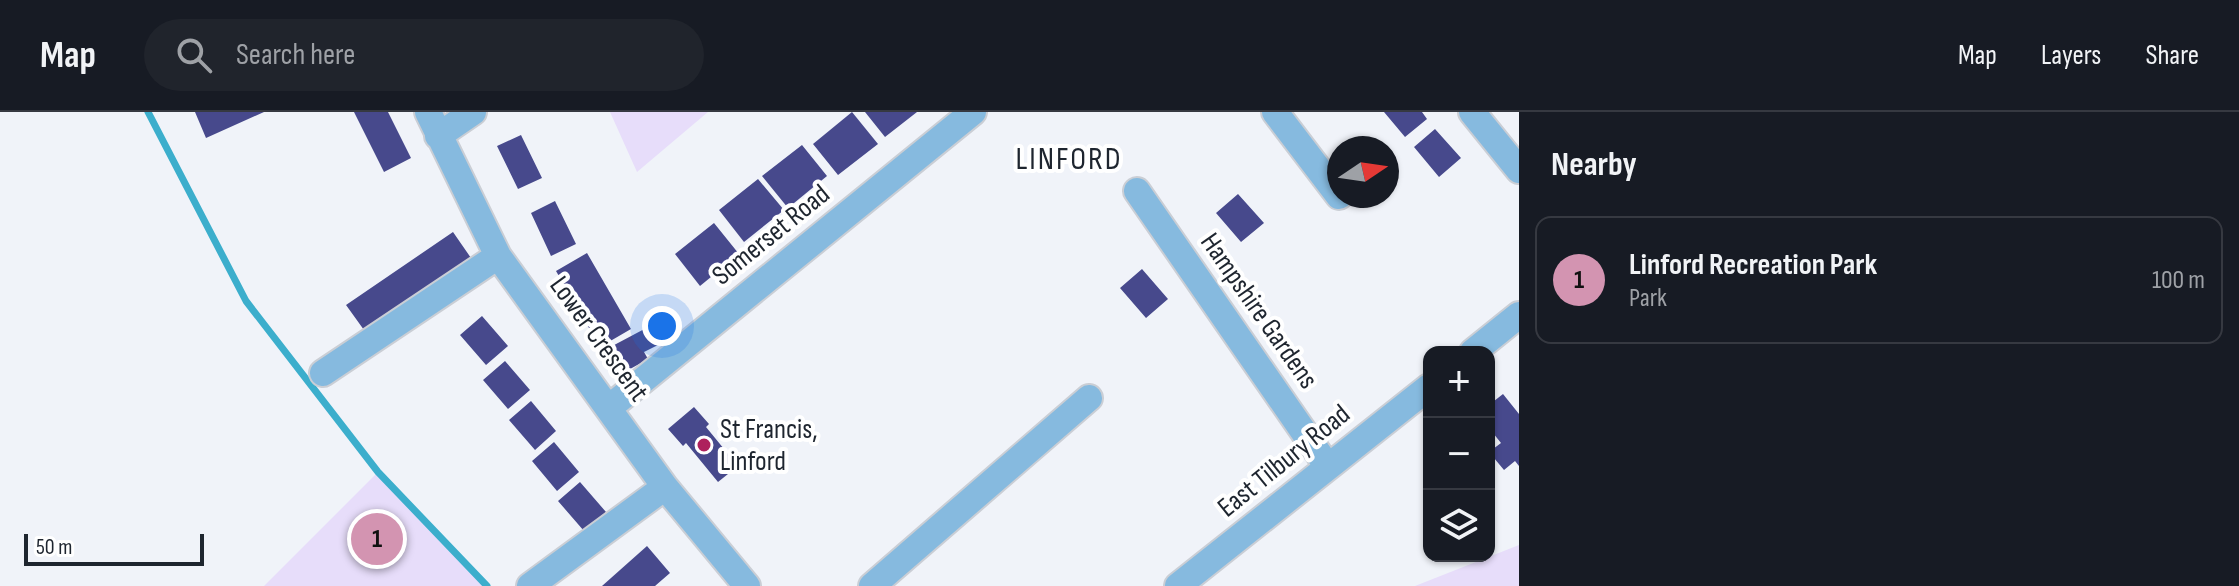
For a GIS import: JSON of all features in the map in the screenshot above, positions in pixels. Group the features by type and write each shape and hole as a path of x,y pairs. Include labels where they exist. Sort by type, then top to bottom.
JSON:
{"street":[{"path":"433,124 473,112"},
{"name":"Somerset Road","path":"610,407 973,112"},
{"path":"1275,112 1327,180"},
{"path":"1472,112 1519,170"},
{"name":"Lower Crescent","path":"433,124 498,256 665,487 747,586"},
{"name":"Hampshire Gardens","path":"1137,191 1328,467"},
{"path":"323,373 498,256"},
{"path":"1480,346 1519,315"},
{"name":"East Tilbury Road","path":"1178,586 1423,392"},
{"path":"872,586 1089,398"},
{"path":"546,581 665,487"}],"shaded area":[{"path":"610,112 708,112 637,172"},
{"path":"378,472 487,586 264,586"},
{"path":"1519,545 1519,586 1415,586 1476,562 1495,562 1495,554"}],"building":[{"path":"195,112 264,112 206,138"},
{"path":"354,112 388,112 411,158 384,172"},
{"path":"852,112 878,144 838,175 813,144"},
{"path":"865,112 917,112 885,137"},
{"path":"1384,112 1422,112 1427,119 1405,137"},
{"path":"1435,129 1461,158 1439,177 1414,147"},
{"path":"521,135 542,178 518,189 497,146"},
{"path":"802,145 827,176 788,208 762,176"},
{"path":"758,179 784,210 744,242 719,210"},
{"path":"1238,194 1264,223 1241,242 1216,213"},
{"path":"555,201 576,244 551,256 531,213"},
{"path":"714,223 739,254 700,286 675,254"},
{"path":"453,232 471,258 364,330 346,305"},
{"path":"587,253 631,329 600,347 556,271"},
{"path":"1142,269 1168,299 1146,318 1120,288"},
{"path":"482,316 508,346 486,365 460,335"},
{"path":"650,326 660,344 644,352 648,359 614,378 601,352"},
{"path":"505,361 530,390 508,409 483,380"},
{"path":"1503,394 1519,414 1519,466 1515,461 1504,470 1495,459 1495,448 1501,443 1495,436 1495,400"},
{"path":"531,401 556,431 535,450 509,420"},
{"name":"St Francis, Linford","path":"694,407 738,466 718,482 686,443 683,446 668,429"},
{"path":"554,442 579,472 557,491 532,461"},
{"path":"580,482 606,512 584,531 558,501"},
{"path":"647,546 670,573 655,586 602,586"}],"waterway":[{"path":"148,112 246,301 378,472 487,586"}],"place":[{"name":"St Francis, Linford","path":"704,445"},
{"name":"Linford Recreation Park","path":"377,539"}],"district":[{"name":"LINFORD","path":"1069,159"}]}
